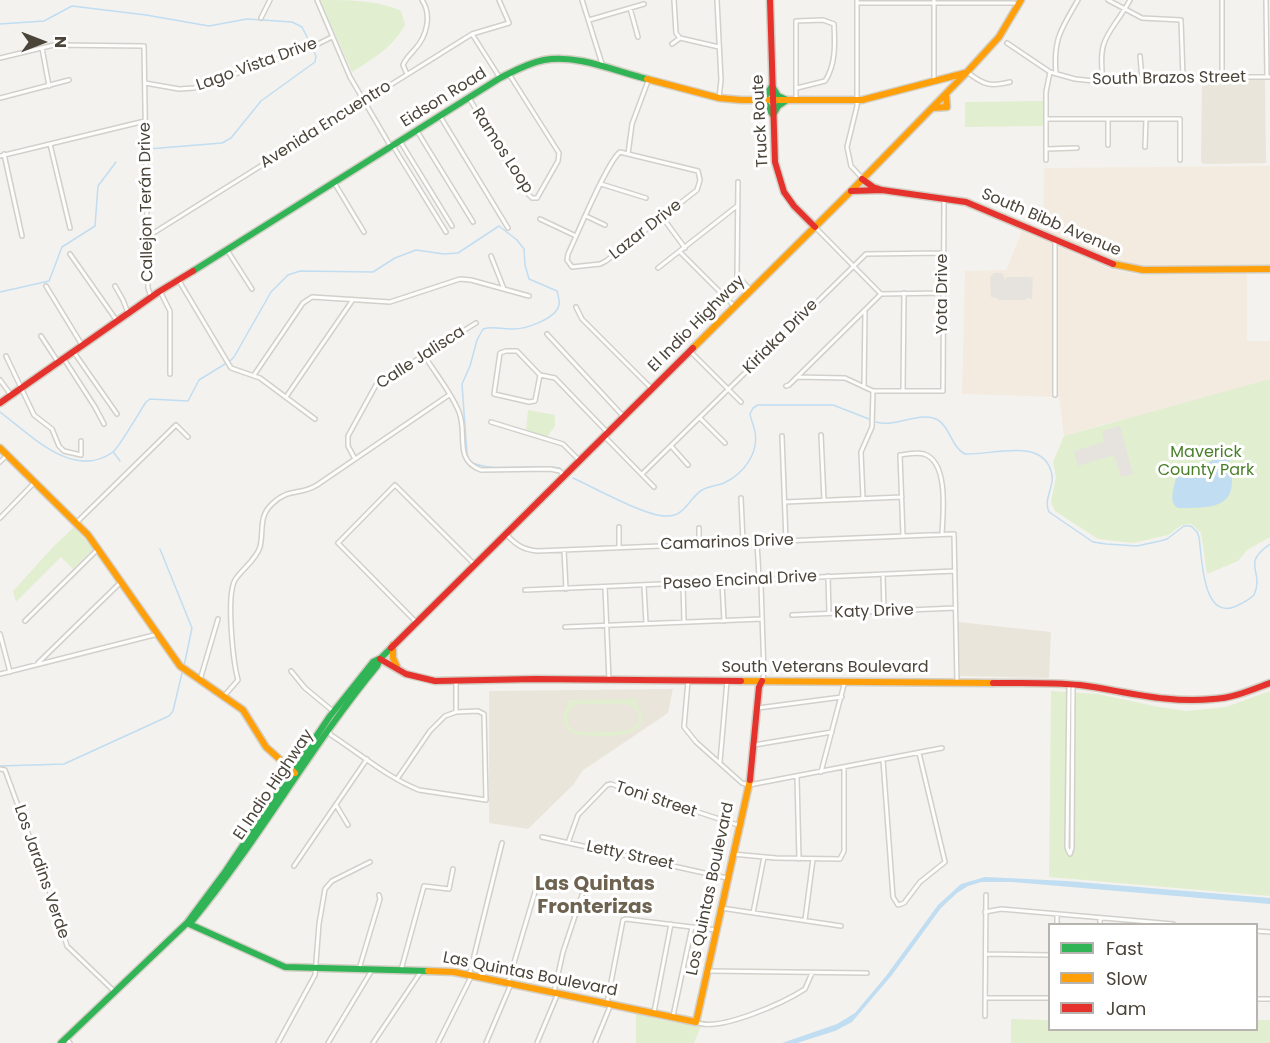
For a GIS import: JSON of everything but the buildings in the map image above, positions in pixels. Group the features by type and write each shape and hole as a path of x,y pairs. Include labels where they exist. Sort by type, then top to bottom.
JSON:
{"main road":[{"name":"Truck Route","path":"770,0 774,154 780,181 794,206 815,227"},
{"name":"El Indio Highway","path":"65,1041 187,922 192,921 226,879 334,712 373,662 380,658 735,307 968,72 999,37 1019,3"},
{"name":"Eidson Road","path":"0,403 178,279 335,184 500,78 528,64 552,58 570,59 719,98 759,100 858,100 968,72"},
{"path":"772,86 778,96 787,100 778,106 773,115 759,100 772,86"},
{"name":"South Bibb Avenue","path":"862,179 882,190 944,198 974,205 1105,262 1130,269 1270,269"},
{"path":"851,191 882,190"},
{"path":"0,448 76,523 98,549 180,666 246,712 266,747 295,773"},
{"path":"393,645 393,658 399,671"},
{"name":"El Indio Highway","path":"325,728 377,666 380,658"},
{"name":"South Veterans Boulevard","path":"380,658 399,671 426,680 1071,684 1191,702 1228,698 1270,683"},
{"path":"749,785 759,687 762,681"},
{"name":"Los Quintas Boulevard","path":"696,1022 735,854 738,825 749,785"},
{"name":"Las Quintas Boulevard","path":"187,922 281,966 315,969 449,971 696,1022"}],"street":[{"path":"261,18 270,0"},
{"path":"317,0 350,77 446,232"},
{"path":"407,74 403,65 404,61 421,40 429,16 422,0"},
{"name":"Avenida Encuentro","path":"147,237 472,34 509,23 499,0"},
{"path":"582,0 603,67"},
{"path":"674,0 676,33 680,38 719,48"},
{"path":"717,0 722,80 719,98"},
{"path":"1056,74 1058,36 1064,21 1078,0"},
{"path":"1108,0 1142,18 1180,20 1183,78"},
{"path":"1103,80 1101,50 1106,36 1130,0"},
{"path":"1222,0 1222,76"},
{"path":"1266,0 1268,77"},
{"path":"862,179 851,166 847,147 858,100 857,1 1019,3"},
{"path":"934,2 934,80"},
{"path":"589,20 644,4"},
{"path":"630,8 638,37"},
{"path":"796,88 825,81 831,72 834,24 823,20 796,21 796,88 796,100"},
{"path":"472,34 500,78"},
{"name":"Lago Vista Drive","path":"145,83 179,89 194,88 308,49 332,37"},
{"path":"672,44 680,38"},
{"name":"South Brazos Street","path":"1007,43 1050,72 1075,79 1268,77"},
{"name":"Callejon Terán Drive","path":"42,48 54,45 144,46 148,288 151,297"},
{"path":"0,58 42,48 49,86"},
{"path":"1140,56 1142,80"},
{"path":"968,72 981,83 991,85 1010,82"},
{"path":"1046,160 1046,92 1050,72"},
{"name":"Ramos Loop","path":"469,98 525,192 532,198 537,198 558,161 559,153 509,74"},
{"path":"0,98 69,80"},
{"path":"540,219 576,236 616,155 620,152 628,154 632,124 648,81"},
{"path":"440,116 508,228"},
{"path":"1046,119 1180,119 1180,160"},
{"path":"1108,119 1108,145"},
{"path":"1145,147 1146,119"},
{"path":"22,236 2,155 145,121"},
{"path":"417,131 473,222"},
{"path":"400,141 452,226"},
{"path":"50,144 70,228"},
{"path":"1046,149 1077,148"},
{"name":"Lazar Drive","path":"576,236 567,260 572,267 600,264 697,190 700,180 698,171 628,154"},
{"path":"738,182 737,276 751,290"},
{"path":"335,184 364,232"},
{"path":"602,184 646,198"},
{"name":"Yota Drive","path":"903,391 942,391 944,198"},
{"path":"658,267 737,206"},
{"path":"586,216 605,225"},
{"path":"663,217 685,248"},
{"path":"815,227 880,294"},
{"path":"1055,240 1055,395"},
{"path":"227,250 252,289"},
{"path":"680,252 735,307"},
{"name":"Kiriaka Drive","path":"642,474 853,266 869,253 943,253"},
{"path":"70,254 117,321"},
{"path":"491,256 504,289"},
{"path":"178,279 229,365 235,371 254,375 315,418"},
{"path":"254,375 307,299 318,297 390,302 460,279 530,296"},
{"path":"46,286 82,345"},
{"path":"115,286 128,313"},
{"path":"160,291 170,311 170,374"},
{"path":"797,378 845,378 873,391 903,391 904,293"},
{"path":"786,386 797,378 880,294 943,293"},
{"path":"286,397 352,301"},
{"path":"576,307 582,320 651,388"},
{"path":"864,387 865,311"},
{"name":"Calle Jalisca","path":"355,459 348,446 348,436 372,389 476,323"},
{"path":"547,334 623,416"},
{"path":"41,336 95,407 104,424"},
{"path":"73,351 117,414"},
{"path":"540,375 535,401 529,402 494,394 500,353 517,351 540,375 555,378 654,487"},
{"path":"690,351 741,402"},
{"path":"424,355 459,411 466,461 471,466 481,470 550,469 560,471 564,475"},
{"path":"6,356 34,414 52,429 64,452 81,455 81,441"},
{"path":"0,380 11,395"},
{"path":"863,498 861,452 872,427 873,391"},
{"path":"224,696 238,680 232,641 233,585 260,548 260,528 266,510 289,492 310,489 449,395"},
{"path":"700,418 725,443"},
{"path":"491,422 563,444 579,460"},
{"path":"76,523 176,425 188,437"},
{"path":"821,435 824,500"},
{"path":"782,436 786,541"},
{"path":"671,446 688,465"},
{"path":"903,536 900,454 927,455 939,469 943,487 942,534"},
{"path":"0,462 7,455"},
{"path":"0,518 35,482"},
{"path":"416,621 338,543 395,485 474,564"},
{"path":"785,502 902,497"},
{"path":"741,498 743,542"},
{"path":"619,527 619,547"},
{"path":"699,528 699,544"},
{"name":"Camarinos Drive","path":"505,533 518,545 528,550 954,534 955,571"},
{"path":"758,542 764,674 762,681"},
{"path":"25,621 98,549"},
{"path":"564,550 566,589"},
{"path":"955,571 957,682"},
{"name":"Paseo Encinal Drive","path":"525,591 955,571"},
{"path":"883,574 884,611"},
{"path":"828,576 829,614"},
{"path":"37,665 122,581"},
{"path":"722,583 724,621"},
{"path":"683,584 684,622"},
{"path":"644,586 646,624"},
{"path":"604,587 609,680"},
{"name":"Katy Drive","path":"792,615 955,609"},
{"path":"200,680 218,619"},
{"path":"565,627 762,619"},
{"path":"0,634 10,672"},
{"path":"0,674 158,634"},
{"path":"291,671 305,688 334,712"},
{"path":"456,680 456,712"},
{"path":"688,681 684,728 742,783 749,785"},
{"path":"720,762 727,681"},
{"path":"821,772 845,681"},
{"path":"1071,684 1069,724 1071,760"},
{"path":"1070,823 1067,848 1070,854 1072,848 1070,792 1074,724 1071,684"},
{"path":"757,708 842,697"},
{"path":"325,728 331,735 397,779 419,790 486,800 484,714 476,711 456,712 445,716 438,722 397,779"},
{"path":"1069,724 1074,724"},
{"path":"753,745 832,732"},
{"path":"735,854 840,860 844,851 844,768 942,748"},
{"path":"883,760 894,901 898,905 907,900 920,882 945,862 919,753"},
{"path":"294,866 367,759"},
{"name":"Los Quintas Boulevard","path":"749,785 844,768"},
{"name":"Los Jardins Verde","path":"0,769 5,770 67,946 115,992"},
{"path":"797,777 799,859"},
{"name":"Toni Street","path":"568,843 578,815 607,785 611,784 738,825"},
{"path":"336,805 348,825"},
{"name":"Letty Street","path":"542,837 728,878"},
{"path":"438,1043 472,975 470,972 502,843"},
{"path":"753,913 764,857"},
{"path":"805,920 813,860"},
{"path":"278,1043 313,979 325,888 332,881 370,862"},
{"path":"401,970 424,886 448,889 453,869"},
{"path":"486,1043 509,983 538,882"},
{"path":"359,969 380,899 379,895"},
{"path":"537,1043 556,993 563,952 582,895"},
{"path":"985,1016 986,895"},
{"path":"721,908 841,927"},
{"path":"986,912 1001,909 1143,923"},
{"path":"1057,914 1057,923"},
{"path":"1100,918 1100,923"},
{"path":"595,1043 609,1004 623,920 716,930"},
{"path":"654,1012 671,924"},
{"path":"673,1016 692,927"},
{"path":"986,954 1048,955"},
{"path":"328,1043 372,969"},
{"path":"373,1043 422,970"},
{"path":"708,971 867,973"},
{"path":"696,1022 706,1025 752,1015 805,989 812,973"},
{"path":"986,998 1048,998"}],"shaded area":[{"path":"1202,79 1265,80 1266,163 1204,164 1201,162"},
{"path":"1270,166 1270,265 1135,266 1122,264 1043,230 1044,168"},
{"path":"1022,231 1110,269 1138,275 1247,274 1247,341 1270,341 1270,379 1183,405 1064,436 1059,397 962,394 965,271 1006,270"},
{"path":"993,273 1002,273 1005,279 1007,277 1030,277 1033,279 1032,299 998,300 991,297 990,276"},
{"path":"1120,426 1133,474 1121,477 1114,455 1078,466 1074,451 1104,442 1102,431"},
{"path":"958,622 1051,632 1049,678 960,676"},
{"path":"673,689 668,713 582,771 574,784 528,829 489,823 489,691"}],"green space":[{"path":"320,0 362,1 392,7 401,11 405,25 388,46 352,72"},
{"path":"1044,101 1043,126 965,127 965,102"},
{"name":"Maverick County Park","path":"1270,379 1270,537 1247,550 1238,561 1207,574 1201,533 1191,524 1182,525 1168,535 1133,543 1098,539 1055,511 1051,502 1056,477 1053,462 1064,436"},
{"path":"528,410 555,415 555,426 547,437 526,430"},
{"path":"74,527 93,549 73,569 61,557 16,602 13,591"},
{"path":"1051,691 1098,694 1187,711 1226,707 1270,691 1270,896 1049,877"},
{"path":"638,699 637,704 643,716 642,721 633,732 624,734 577,735 568,730 564,723 567,700","holes":["578,704 626,704 637,711 638,719 637,724 628,730 583,732 576,731 570,727 568,722 567,717 571,708"]},
{"path":"636,1012 652,1015 652,1018 683,1024 684,1021 701,1026 694,1043 636,1043"},
{"path":"1011,1019 1048,1020 1048,1031 1258,1031 1258,1020 1270,1020 1270,1043 1011,1043"}],"water":[{"path":"1217,458 1229,458 1232,486 1229,495 1215,505 1178,508 1172,499 1176,478"},
{"path":"985,877 1067,881 1270,898 1270,904 1012,882 981,882 957,893 941,908 892,975 852,1022 835,1031 797,1043 782,1043 837,1024 855,1013 886,976 938,905 961,884"}],"waterway":[{"path":"0,24 44,21 72,6 209,26 247,19 292,22 302,27 309,41"},
{"path":"148,149 222,143 231,138 261,101 315,62 314,52"},
{"path":"0,292 49,281 62,247 95,226 98,186 116,162"},
{"path":"230,361 271,292 288,275 300,271 373,272 395,258 416,250 444,254 458,253 499,226 517,240 524,249 529,279 557,291 559,303 552,315 531,326 517,329 483,329 462,384 467,454 469,461 488,467 560,468"},
{"path":"0,412 53,451 68,458 83,461 98,460 116,449 146,402 150,399 188,401 199,380 225,364"},
{"path":"573,478 646,511 657,515 672,516 682,511 702,490 724,483 743,469 755,448 755,430 750,414 758,405 833,405 869,419"},
{"path":"876,422 892,423 931,417 942,423 957,447 965,454 1015,450 1039,455 1047,463 1052,475 1047,503 1049,512 1093,542 1137,546 1167,539 1184,526 1191,526 1199,537 1203,571 1210,595 1215,604 1223,608 1237,606 1254,595 1257,586 1256,557 1270,544"},
{"path":"114,453 120,461"},
{"path":"160,549 192,628 184,666"},
{"path":"0,766 64,764 169,716 173,711 182,673"}],"traffic: fast":[{"path":"193,271 500,78 527,65 544,60 570,59 647,79"},
{"path":"772,86 778,96 787,100 778,106 773,115 759,100 772,86"},
{"path":"187,923 192,921 240,858 329,729 380,659 391,648"},
{"path":"61,1043 187,923 225,872 330,716 373,662 379,659"},
{"path":"187,923 285,967 428,971"}],"traffic: slow":[{"path":"693,348 967,72 999,37 1021,0"},
{"path":"647,79 719,98 862,100 965,73"},
{"path":"932,108 947,107 946,95"},
{"path":"1113,264 1143,270 1270,269"},
{"path":"0,448 88,535 180,666 243,710 266,747 295,773"},
{"path":"393,645 393,658 397,667"},
{"path":"741,681 993,683"},
{"path":"428,971 454,972 696,1022 750,780"}],"traffic: jam":[{"path":"770,0 775,162 784,192 815,227"},
{"path":"862,179 882,190 966,202 1113,264"},
{"path":"851,191 882,190"},
{"path":"0,403 160,291 193,271"},
{"path":"391,648 693,348"},
{"path":"380,659 406,674 435,681 535,679 741,681"},
{"path":"750,780 759,687 762,681"},
{"path":"993,683 1080,685 1179,700 1228,697 1270,683"}],"district":[{"name":"Las Quintas Fronterizas","path":"595,896"}]}
